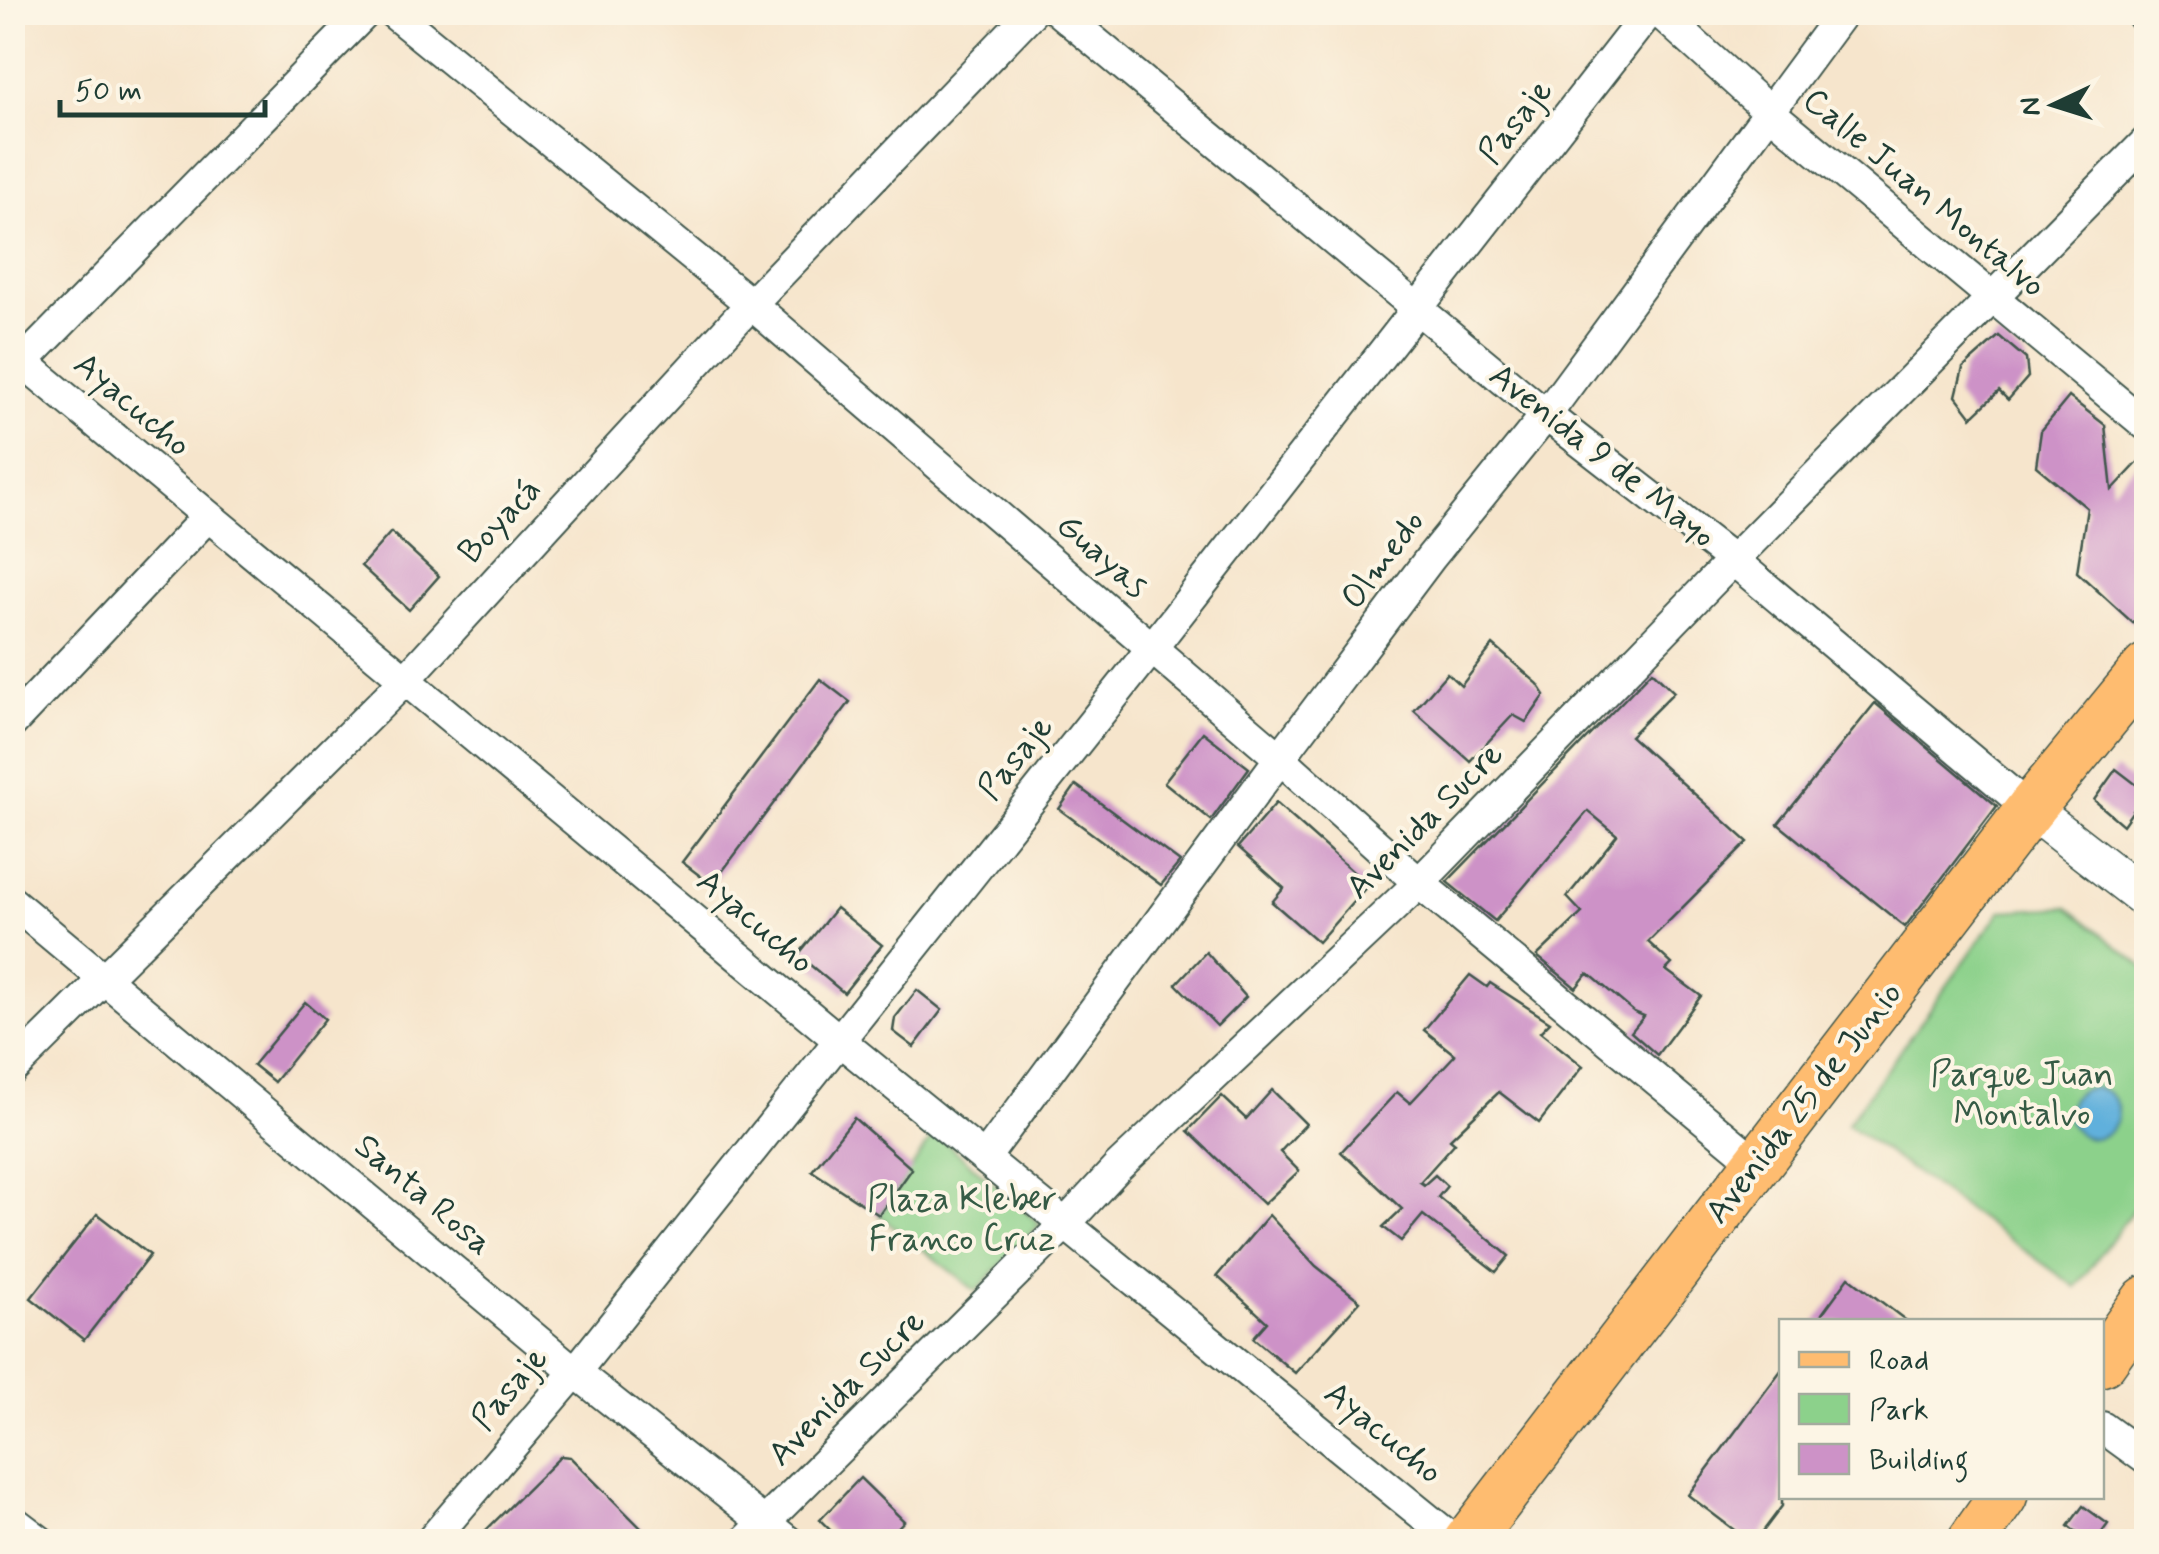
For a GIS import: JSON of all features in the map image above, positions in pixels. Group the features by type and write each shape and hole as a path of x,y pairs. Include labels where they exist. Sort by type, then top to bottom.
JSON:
{"main road":[{"name":"Avenida 25 de Junio","path":"1466,1542 2030,810 2146,668"},
{"path":"2104,1359 2146,1300"},
{"path":"1970,1542 2001,1499"}],"street":[{"path":"16,363 366,12"},
{"name":"Guayas","path":"392,12 751,304 1280,758 1419,883 1758,1164"},
{"name":"Boyacá","path":"12,1070 405,680 751,304 1032,12"},
{"name":"Avenida 9 de Mayo","path":"1059,12 1546,415 1732,560 2030,810 2146,899"},
{"name":"Pasaje","path":"430,1542 574,1372 1152,648 1649,12"},
{"name":"Calle Juan Montalvo","path":"1659,12 1771,114 2146,425"},
{"name":"Olmedo","path":"986,1156 1431,558 1546,415 1843,12"},
{"path":"2140,12 2146,20"},
{"name":"Avenida Sucre","path":"755,1532 1118,1167 1419,883 2146,142"},
{"name":"Ayacucho","path":"16,363 1456,1542"},
{"path":"12,723 206,517"},
{"name":"Santa Rosa","path":"12,902 574,1372 755,1532 789,1542"},
{"path":"2104,1428 2146,1460"},
{"path":"12,1520 41,1542"}],"green space":[{"name":"Parque Juan Montalvo","path":"2067,907 2146,969 2146,1192 2076,1287 1847,1124 2001,911"},
{"name":"Plaza Kleber Franco Cruz","path":"935,1133 1040,1224 976,1291 879,1215"}],"water":[{"path":"2093,1088 2111,1095 2118,1113 2111,1131 2093,1138 2075,1131 2068,1113 2075,1095"}],"building":[{"path":"1999,336 2026,359 2028,377 2008,400 1999,391 1972,417 1956,396 1963,368"},
{"path":"2069,397 2105,425 2112,490 2146,454 2146,635 2077,572 2087,508 2036,466 2041,431"},
{"path":"391,532 439,576 409,610 361,566"},
{"path":"1493,645 1538,684 1545,695 1526,722 1513,715 1470,761 1414,711 1447,673 1461,686"},
{"path":"1652,671 1674,692 1630,736 1748,842 1648,942 1672,964 1666,970 1701,996 1657,1055 1631,1032 1644,1016 1593,977 1587,974 1576,988 1537,956 1582,913 1567,897 1617,835 1588,811 1495,921 1447,882"},
{"path":"820,679 850,702 712,885 682,862"},
{"path":"1875,703 1997,806 1905,927 1778,824"},
{"path":"1203,732 1249,768 1211,820 1164,782"},
{"path":"2116,769 2146,792 2123,825 2094,800"},
{"path":"1076,785 1180,862 1161,885 1059,809"},
{"path":"1276,803 1368,885 1318,942 1272,902 1284,888 1238,847"},
{"path":"836,908 882,945 844,993 798,955"},
{"path":"1206,952 1246,997 1217,1026 1176,984"},
{"path":"1470,975 1487,987 1490,983 1550,1022 1540,1032 1583,1066 1539,1123 1499,1092 1450,1139 1455,1143 1420,1182 1424,1185 1435,1175 1447,1186 1438,1197 1509,1256 1496,1272 1423,1215 1401,1241 1383,1227 1402,1209 1341,1152 1397,1092 1410,1103 1455,1055 1424,1030"},
{"path":"917,990 942,1010 914,1047 893,1031 895,1018"},
{"path":"305,1002 325,1019 274,1082 253,1065"},
{"path":"1272,1090 1306,1124 1280,1152 1299,1171 1264,1204 1188,1131 1222,1096 1246,1119"},
{"path":"854,1118 912,1169 879,1215 812,1171"},
{"path":"97,1214 150,1255 84,1340 31,1298"},
{"path":"1269,1215 1316,1266 1360,1301 1295,1373 1253,1338 1267,1322 1217,1276"},
{"path":"1849,1277 1904,1319 1818,1319"},
{"path":"1779,1373 1782,1506 1755,1542 1750,1542 1688,1495"},
{"path":"561,1456 570,1457 655,1542 474,1542"},
{"path":"860,1478 904,1521 884,1542 842,1542 820,1520"},
{"path":"2083,1506 2108,1524 2095,1542 2088,1542 2068,1526"}]}
